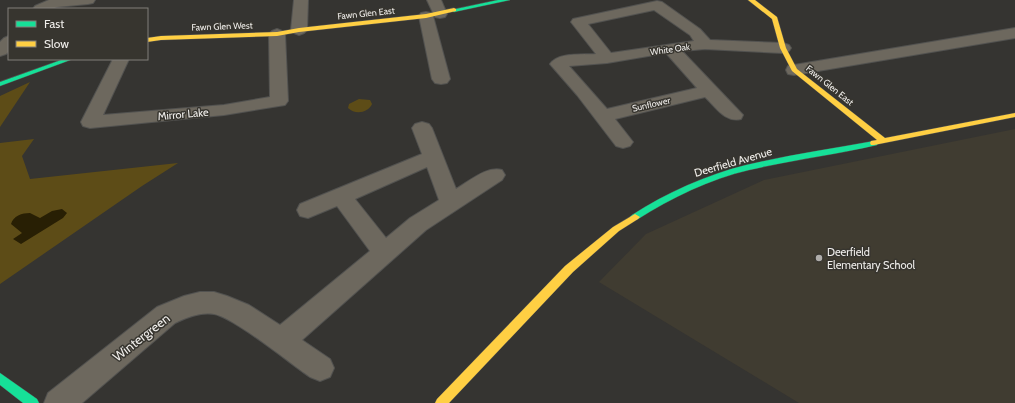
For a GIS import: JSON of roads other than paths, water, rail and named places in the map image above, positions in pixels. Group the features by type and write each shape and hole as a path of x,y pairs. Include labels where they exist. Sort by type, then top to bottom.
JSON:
{"street":[{"path":"42,8 54,3 88,0"},
{"path":"298,30 301,0"},
{"path":"434,0 433,15 441,78"},
{"name":"Fawn Glen East","path":"298,30 433,15 507,0"},
{"name":"Fawn Glen East","path":"751,0 775,18 783,48 794,70 882,140"},
{"path":"607,58 578,23 579,21 655,5 695,32 704,44"},
{"name":"Fawn Glen West","path":"148,40 161,38 277,34 298,30"},
{"path":"794,70 1015,33"},
{"name":"Mirror Lake","path":"121,60 90,122 224,110 279,101 277,34"},
{"path":"0,51 8,42"},
{"name":"White Oak","path":"603,116 559,63 607,58 704,44 783,48"},
{"path":"670,48 709,91 734,115"},
{"path":"1,82 67,60"},
{"name":"Sunflower","path":"603,116 709,91"},
{"name":"Deerfield Avenue","path":"441,403 569,269 616,229 654,205 692,186 746,168 1015,115"},
{"path":"603,116 623,142"},
{"path":"422,128 450,203"},
{"path":"308,210 432,156"},
{"path":"281,341 418,224 495,175"},
{"path":"341,196 384,253"},
{"name":"Wintergreen","path":"59,403 166,315 182,307 200,302 230,306 320,368"},
{"path":"0,378 33,403"}],"place":[{"name":"Deerfield Elementary School","path":"819,258"}]}
